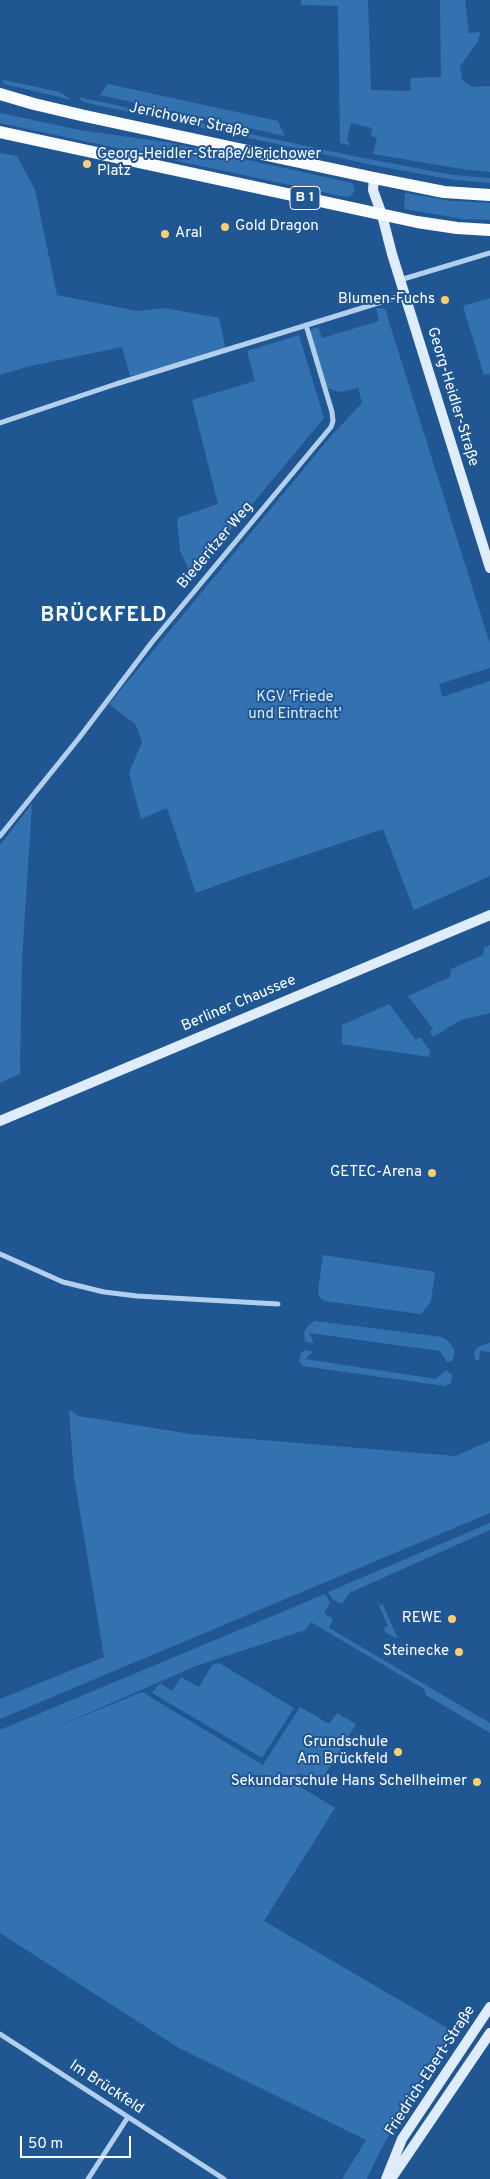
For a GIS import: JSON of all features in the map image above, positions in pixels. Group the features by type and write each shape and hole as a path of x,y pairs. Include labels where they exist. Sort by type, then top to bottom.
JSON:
{"main road":[{"name":"Jerichower Straße","path":"0,94 85,116 374,178 444,192 490,195"},
{"name":"B 1","path":"0,132 382,215 438,225 490,230"}],"street":[{"name":"Georg-Heidler-Straße","path":"374,178 374,190 400,280 490,568"},
{"path":"400,280 490,253"},
{"path":"0,423 116,384 405,295"},
{"name":"Biederitzer Weg","path":"0,836 79,738 152,642 332,427 333,418 306,326"},
{"name":"Berliner Chaussee","path":"0,1122 490,916"},
{"path":"0,1254 63,1282 104,1292 137,1296 278,1304"},
{"name":"Friedrich-Ebert-Straße","path":"386,2179 402,2140 490,2007"},
{"name":"Friedrich-Ebert-Straße","path":"391,2179 490,2033"},
{"name":"Im Brückfeld","path":"0,2034 224,2179"},
{"path":"88,2179 128,2117"}],"green space":[{"path":"301,0 368,0 371,90 410,91 411,78 441,77 440,0 465,0 469,33 480,32 478,42 460,66 462,80 472,87 490,86 490,172 373,154 377,138 371,136 372,128 351,123 347,140 350,142 349,145 340,143 338,6 301,5"},
{"path":"2,81 59,92 72,100 4,84"},
{"path":"108,84 278,121 285,136 100,95"},
{"path":"78,97 353,156 453,175 490,178 490,183 455,180 382,167 83,102"},
{"path":"0,113 80,130 171,143 352,183 355,190 351,196 346,197 9,125 0,123"},
{"path":"0,153 17,156 35,190 57,295 137,311 164,308 219,318 226,351 130,376 122,347 26,367 0,375"},
{"path":"405,193 452,201 490,203 490,220 463,219 404,209"},
{"path":"490,298 490,377 489,373 484,375 463,306"},
{"name":"KGV 'Friede und Eintracht'","path":"376,309 385,309 490,644 490,668 439,684 442,697 490,681 490,876 414,910 383,829 196,893 167,808 141,819 129,773 142,742 136,725 109,704 331,436 362,403 358,388 341,392 326,388 309,333 312,329 318,327 322,338 379,321"},
{"path":"299,335 324,418 192,576 180,551 177,518 218,504 192,400 255,381 247,351"},
{"path":"32,804 22,959 20,1074 0,1083 0,845"},
{"path":"490,945 490,1013 461,1020 433,1037 430,1032 433,1029 408,996 450,977 451,969 483,955 484,948"},
{"path":"389,1004 416,1040 420,1037 430,1051 429,1057 342,1044 342,1025"},
{"path":"323,1255 435,1272 431,1301 421,1314 324,1301 318,1292"},
{"path":"315,1321 442,1337 453,1347 454,1357 452,1361 447,1362 440,1351 309,1333 314,1343 306,1342 304,1335 306,1329"},
{"path":"490,1343 490,1352 480,1351 479,1361 475,1359 474,1352 480,1346"},
{"path":"306,1350 313,1352 305,1359 436,1379 446,1370 452,1375 451,1383 445,1386 303,1366 299,1361 301,1353"},
{"path":"69,1410 79,1416 190,1434 455,1456 490,1441 490,1513 0,1719 0,1699 104,1657 74,1476"},
{"path":"490,1523 490,1530 349,1593 342,1604 332,1599 328,1592"},
{"path":"325,1594 330,1602 324,1613 333,1619 329,1628 490,1723 490,1733 426,1695 424,1689 311,1622 305,1630 196,1666 54,1728 142,1692 263,1765 300,1707 329,1724 337,1713 356,1724 319,1784 300,1773 294,1783 335,1808 264,1921 456,2033 386,2140 367,2179 342,2179 366,2140 179,2048 0,1933 0,1730"},
{"path":"377,1601 380,1605 383,1605 398,1639 385,1632 384,1628 388,1626"},
{"path":"219,1663 294,1708 262,1758 152,1693 160,1683 172,1691 181,1677 199,1687 212,1665"}],"place":[{"name":"Georg-Heidler-Straße/Jerichower Platz","path":"87,164"},
{"name":"Gold Dragon","path":"225,227"},
{"name":"Aral","path":"165,234"},
{"name":"Blumen-Fuchs","path":"445,300"},
{"name":"GETEC-Arena","path":"432,1173"},
{"name":"REWE","path":"452,1619"},
{"name":"Steinecke","path":"459,1652"},
{"name":"Grundschule Am Brückfeld","path":"398,1752"},
{"name":"Sekundarschule Hans Schellheimer","path":"477,1782"}],"district":[{"name":"BRÜCKFELD","path":"104,617"}]}
